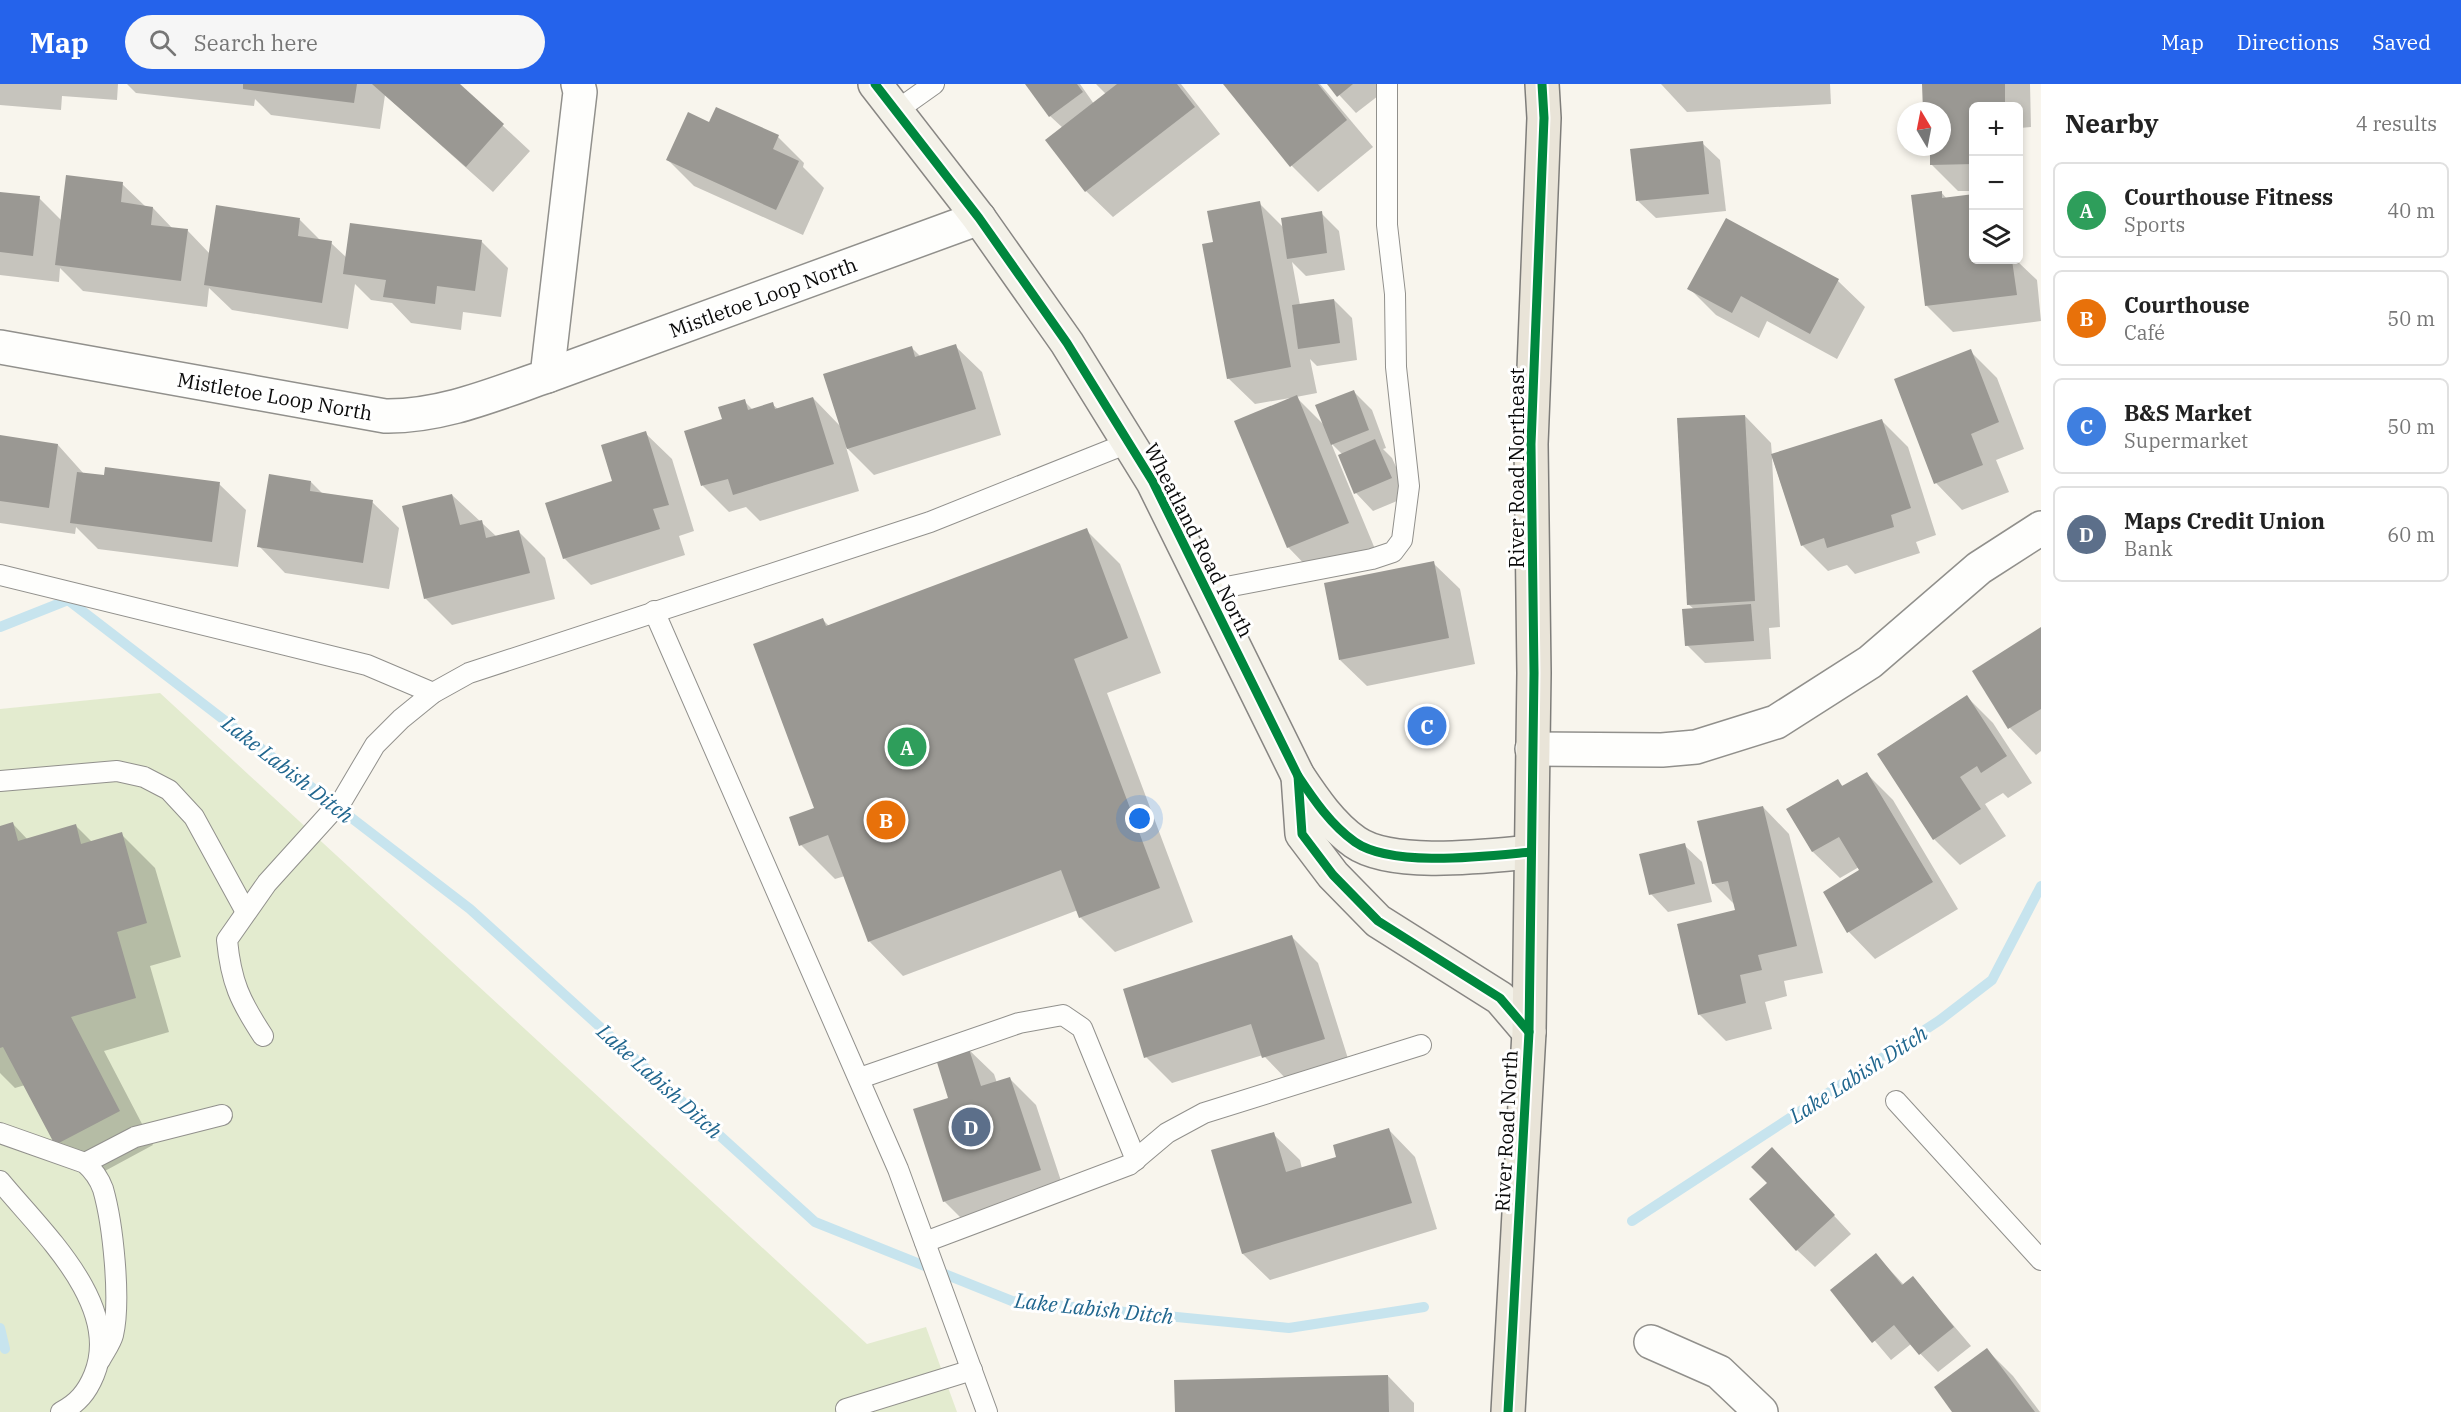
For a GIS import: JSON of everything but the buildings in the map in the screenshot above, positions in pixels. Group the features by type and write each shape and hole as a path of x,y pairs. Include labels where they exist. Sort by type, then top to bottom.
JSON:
{"main road":[{"name":"Wheatland Road North","path":"875,84 980,218 1066,343 1153,482 1298,776 1326,816 1356,843 1383,854 1466,858 1531,852"},
{"name":"River Road Northeast","path":"1531,852 1531,444 1544,118 1542,84"},
{"path":"1298,776 1302,834 1333,875 1378,921 1500,998 1529,1032"},
{"name":"River Road North","path":"1508,1412 1529,1032 1531,852"}],"street":[{"path":"547,376 580,92 578,84"},
{"name":"Mistletoe Loop North","path":"0,347 385,416 412,417 462,405 547,376 980,218"},
{"path":"1532,749 1662,750 1696,747 1776,722 1870,662 1978,568 2041,528"},
{"path":"1651,1342 1719,1372 1761,1412"}],"lane":[{"path":"896,111 934,84"},
{"path":"1206,591 1372,559 1393,552 1402,540 1409,486 1396,367 1395,294 1387,225 1387,84"},
{"path":"263,1036 244,1008 231,974 227,940 246,912 289,859 344,799 375,745 401,719 433,693 469,673 930,522 1128,442"},
{"path":"0,575 367,665 433,693"},
{"path":"654,611 860,1078 925,1242 987,1412"},
{"path":"0,781 117,771 144,777 169,790 194,817 246,912"},
{"path":"860,1078 1019,1023 1063,1016 1082,1028 1136,1160"},
{"path":"925,1242 1130,1166 1167,1133 1204,1113 1421,1045"},
{"path":"1896,1101 2041,1260"},
{"path":"85,1163 135,1137 222,1115"},
{"path":"0,1133 85,1163 94,1171 103,1189 115,1268 117,1308 112,1337 100,1359 88,1390 67,1409"},
{"path":"0,1181 76,1275 96,1310 100,1359"},
{"path":"846,1409 972,1370"}],"green space":[{"path":"160,693 867,1344 926,1327 957,1412 0,1412 0,709"}],"waterway":[{"name":"Lake Labish Ditch","path":"0,627 68,600 470,909 815,1222 1012,1301 1289,1328 1424,1307"},
{"name":"Lake Labish Ditch","path":"1632,1221 1940,1020 1992,980 2041,886"},
{"path":"0,1328 5,1349"}],"cycle path":[{"path":"875,84 979,218 1067,343 1153,482 1298,776 1324,812 1355,842 1371,850 1392,855 1440,858 1531,852"},
{"path":"1508,1412 1529,1032 1534,673 1531,444 1544,118 1542,84"},
{"path":"1298,776 1302,834 1333,875 1378,921 1500,998 1529,1032"}],"place":[{"name":"B&S Market","path":"1427,726"},
{"name":"Courthouse Fitness","path":"907,747"},
{"name":"Courthouse","path":"886,820"},
{"name":"Maps Credit Union","path":"971,1127"}]}
